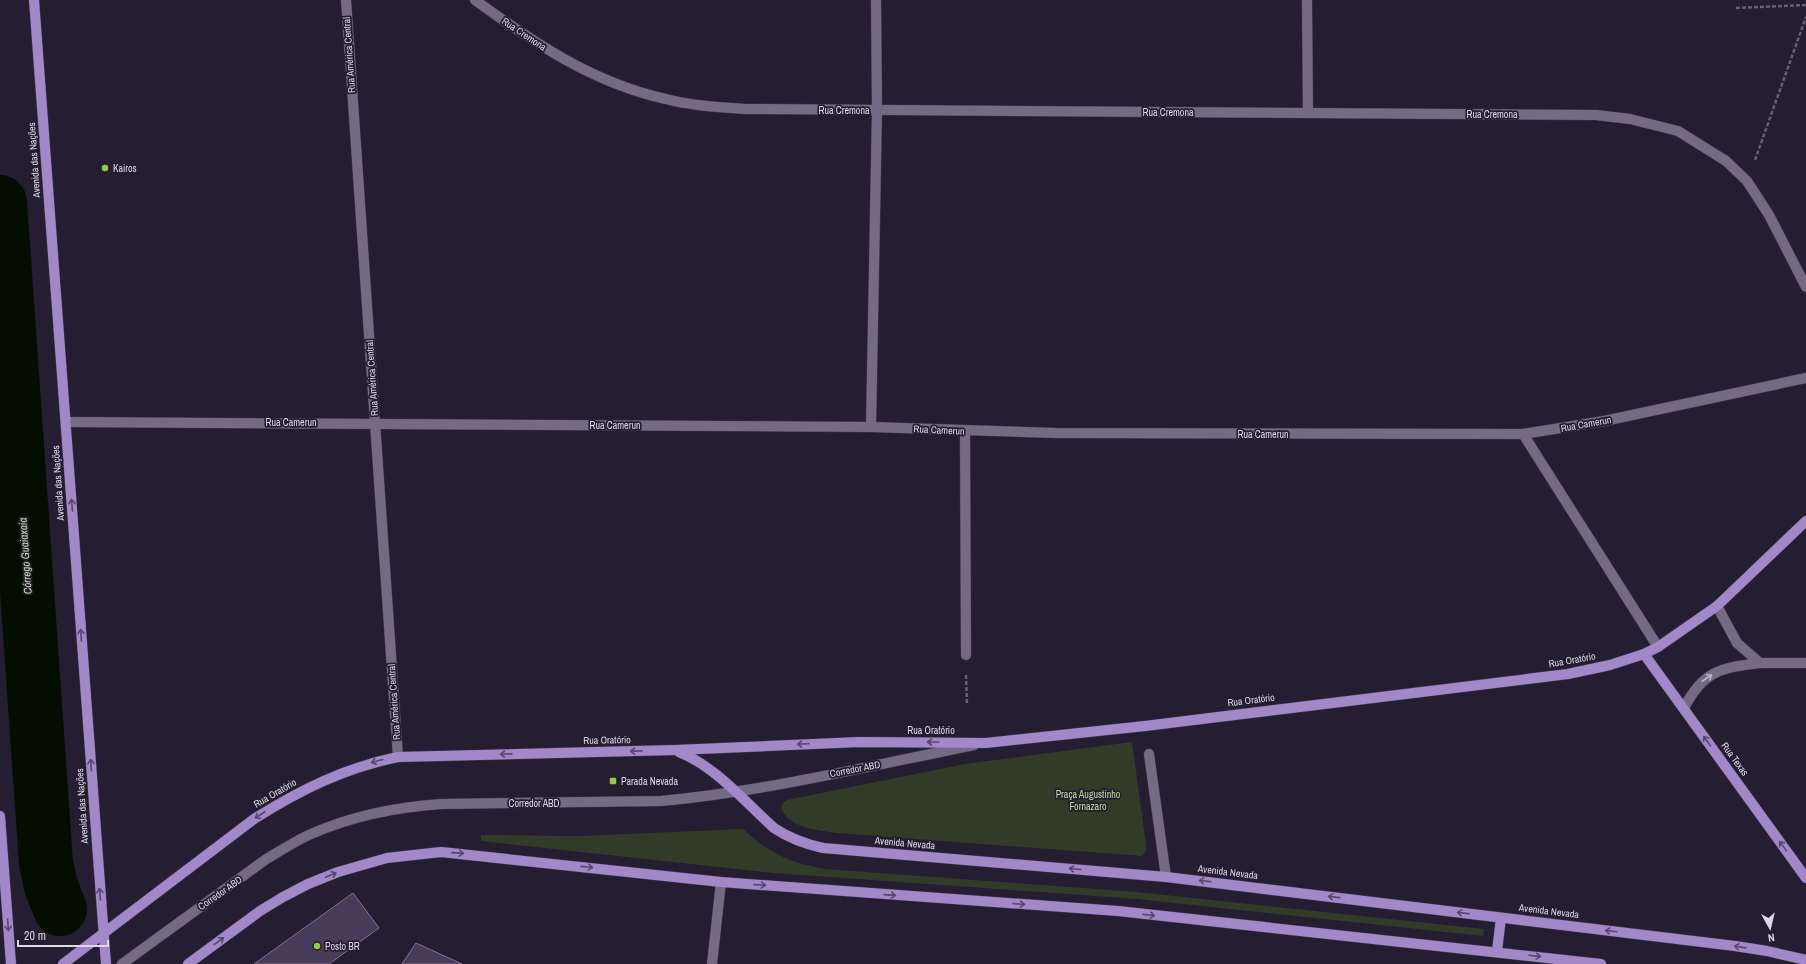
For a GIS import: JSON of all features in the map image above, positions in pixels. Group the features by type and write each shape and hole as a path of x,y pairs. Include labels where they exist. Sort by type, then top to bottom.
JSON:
{"main road":[{"name":"Avenida das Nações","path":"34,0 106,964"},
{"name":"Rua Oratório","path":"63,964 254,819 281,802 332,776 358,767 398,757 675,750 859,742 986,743 1146,726 1568,674 1610,665 1644,654 1658,647 1717,606 1806,521"},
{"name":"Rua Texas","path":"1644,654 1806,878"},
{"name":"Avenida Nevada","path":"675,750 695,758 710,769 774,828 783,834 795,840 823,848 1166,877 1735,946 1767,951 1806,960"},
{"path":"0,816 11,964"},
{"path":"188,964 260,911 282,897 338,872 386,858 441,852 721,882 1118,911 1496,951 1601,964"},
{"path":"1496,951 1502,918"}],"street":[{"name":"Rua América Central","path":"346,0 398,757"},
{"name":"Rua Cremona","path":"475,0 524,36 563,60 628,88 666,99 747,110 1596,115 1630,119 1678,131 1726,161 1747,181 1769,215 1806,287"},
{"path":"871,427 877,110 876,0"},
{"path":"1307,0 1308,113"},
{"name":"Rua Camerun","path":"66,422 871,427 1072,433 1523,434 1604,421 1806,378"},
{"path":"965,431 966,655"},
{"path":"1523,434 1658,647"},
{"path":"1717,606 1737,643 1760,663"},
{"path":"1684,708 1693,691 1703,679 1717,671 1732,666 1760,663 1806,663"},
{"name":"Corredor ABD","path":"122,964 265,860 310,835 336,824 363,817 412,806 442,804 661,801 735,792 986,743"},
{"path":"1150,754 1166,877"},
{"path":"712,964 721,882"}],"path":[{"path":"1736,8 1806,5"},
{"path":"1747,181 1806,16"},
{"path":"966,655 967,705"}],"green space":[{"name":"Praça Augustinho Fornazaro","path":"1132,742 1146,844 1146,851 1142,856 837,833 813,829 796,824 784,814 781,807 787,800 965,764"},
{"path":"743,829 762,845 781,856 802,864 826,869 1137,892 1484,929 1483,936 1137,899 774,873 481,841 481,835 580,836"}],"building":[{"name":"Posto BR","path":"353,893 379,928 329,964 254,964"},
{"path":"416,943 462,964 402,964"}],"waterway":[{"name":"Córrego Guaiaxaia","path":"0,202 46,863 51,886 60,909"}],"place":[{"name":"Kairos","path":"105,168"},
{"name":"Parada Nevada","path":"613,781"},
{"name":"Posto BR","path":"317,946"}]}
